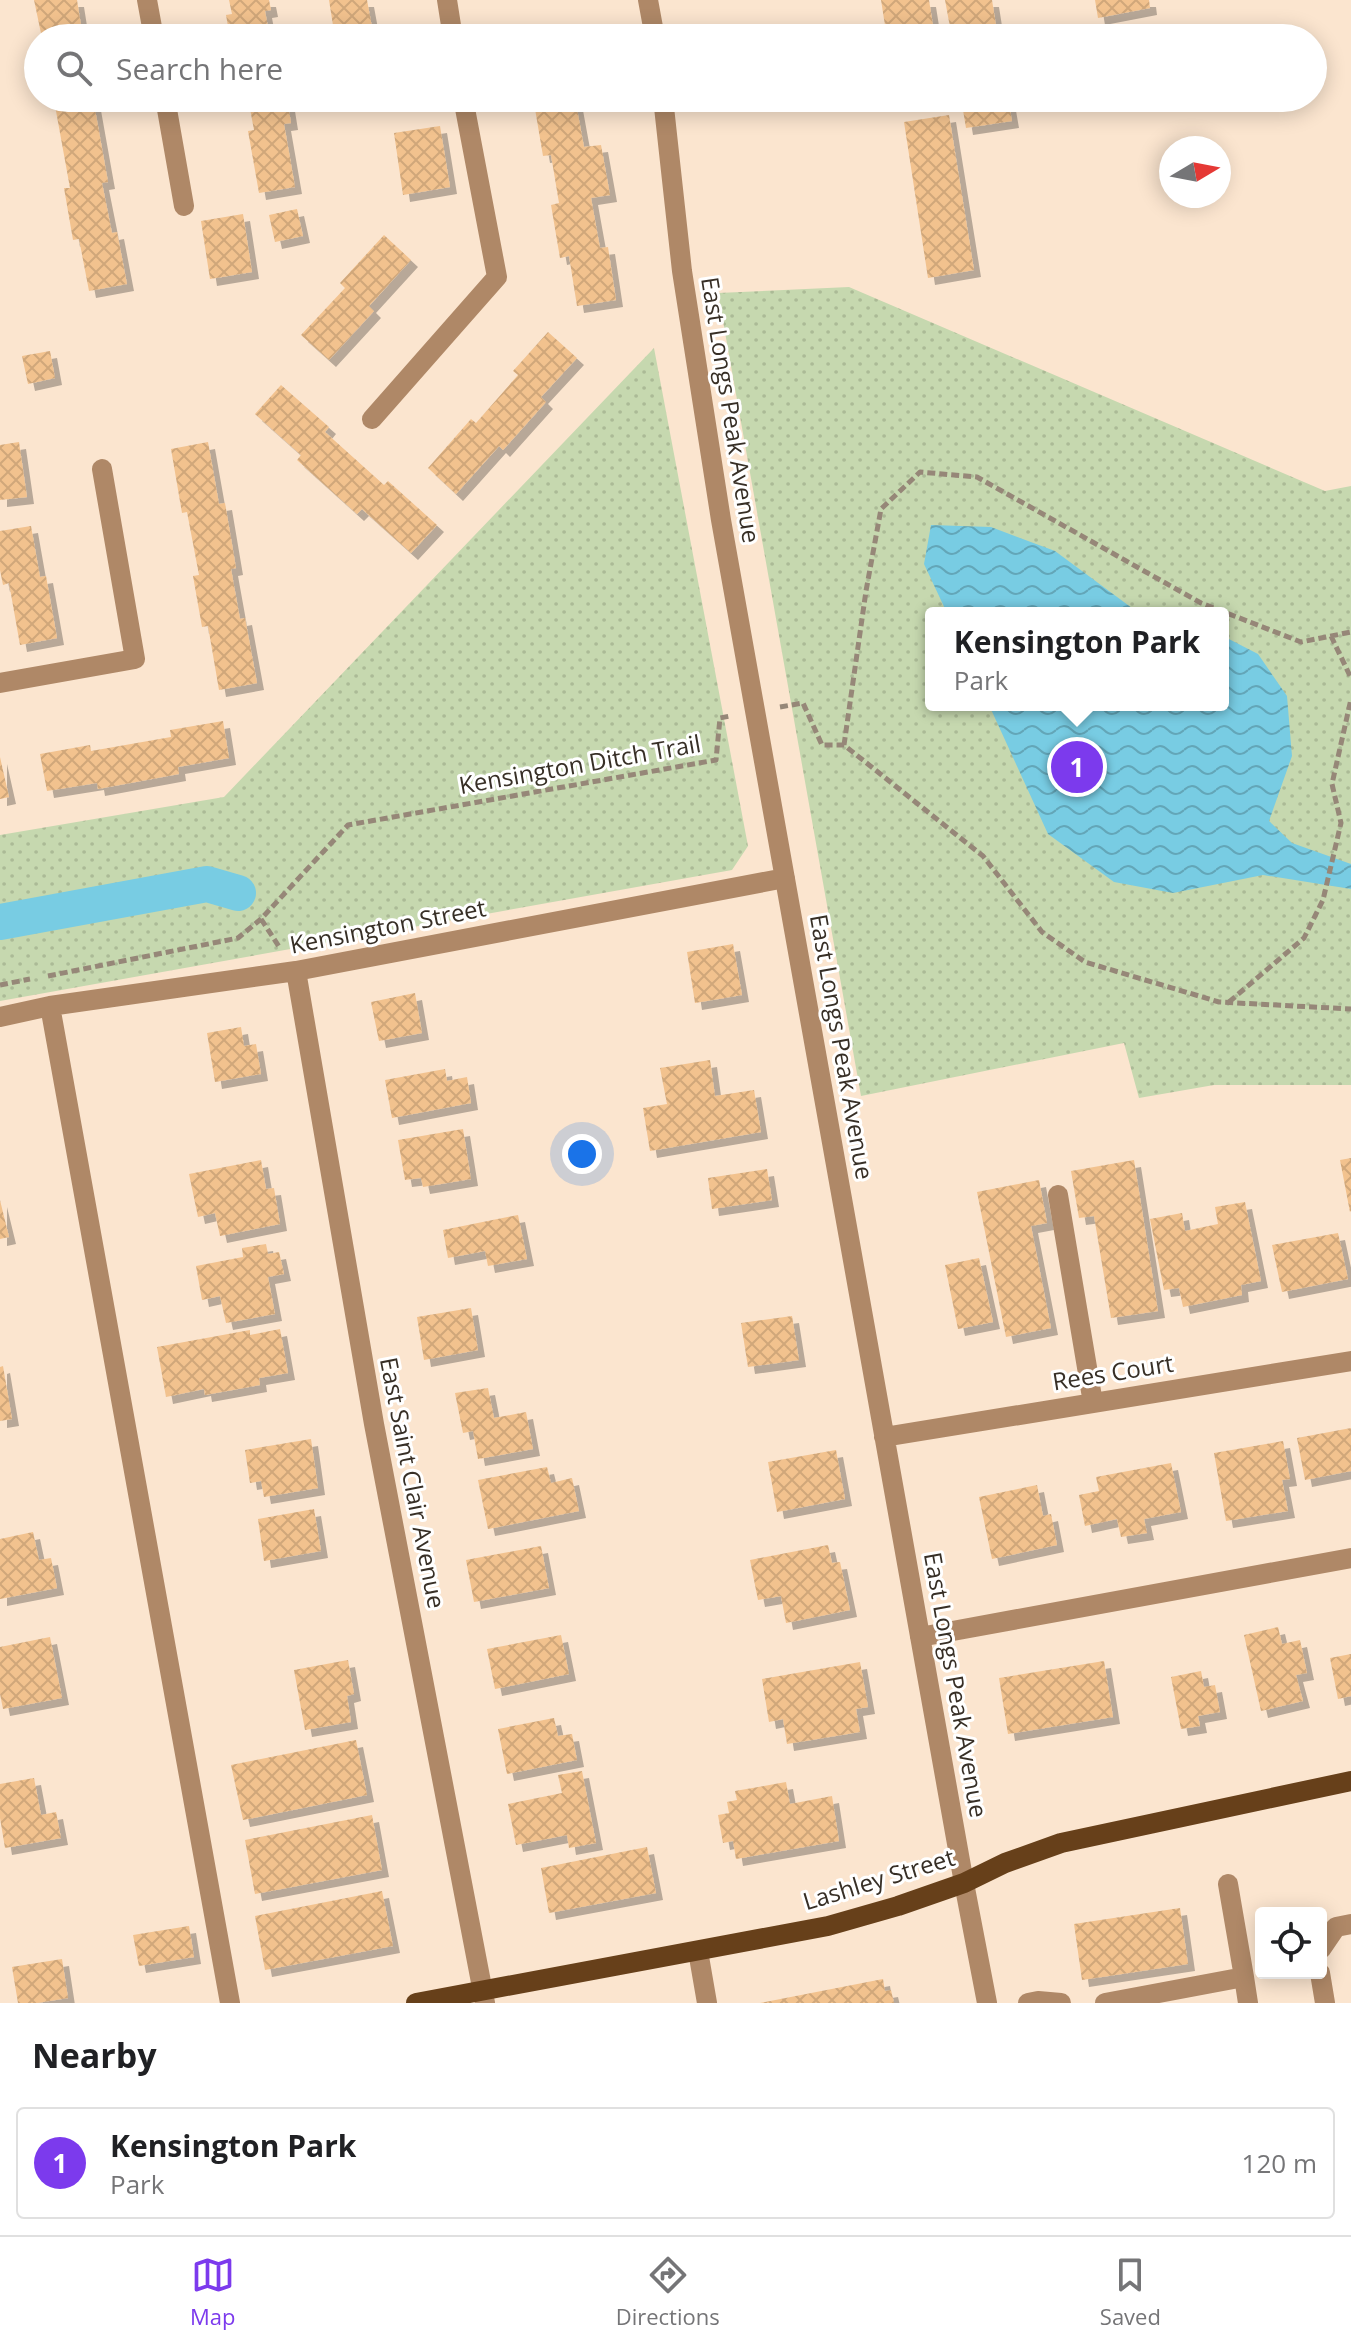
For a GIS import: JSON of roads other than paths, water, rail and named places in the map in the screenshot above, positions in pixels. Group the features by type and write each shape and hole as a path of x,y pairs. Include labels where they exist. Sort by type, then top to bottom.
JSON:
{"main road":[{"name":"Lashley Street","path":"416,2003 484,1998 828,1926 964,1883 1005,1863 1061,1843 1351,1781"}],"street":[{"path":"147,0 151,24"},
{"path":"447,0 451,24"},
{"path":"648,0 652,24"},
{"path":"167,112 184,206"},
{"path":"372,419 497,277 466,112"},
{"name":"East Longs Peak Avenue","path":"665,112 682,271 721,520 987,2003"},
{"path":"0,683 135,659 102,469"},
{"name":"Kensington Street","path":"0,1017 50,1006 296,971 785,878"},
{"name":"East Saint Clair Avenue","path":"296,971 374,1424 484,1998"},
{"path":"50,1006 230,2003"},
{"path":"1058,1195 1093,1403"},
{"name":"Rees Court","path":"884,1437 1351,1361"},
{"path":"920,1637 1351,1558"},
{"path":"1228,1884 1248,2003"},
{"path":"1327,1940 1336,1927 1351,1924"},
{"path":"698,1951 707,2003"},
{"path":"1105,2003 1244,1977"},
{"path":"1321,1979 1325,2003"},
{"path":"1028,2003 1061,2003"}],"water":[{"path":"931,525 991,527 1055,551 1131,607 944,607 924,564"},
{"path":"1229,639 1258,654 1287,696 1292,756 1269,821 1292,843 1351,864 1351,889 1263,875 1173,893 1114,882 1048,834 992,711 1229,711"}],"waterway":[{"path":"0,922 207,884 238,893"}],"place":[{"name":"Kensington Park","path":"1077,767"}]}
